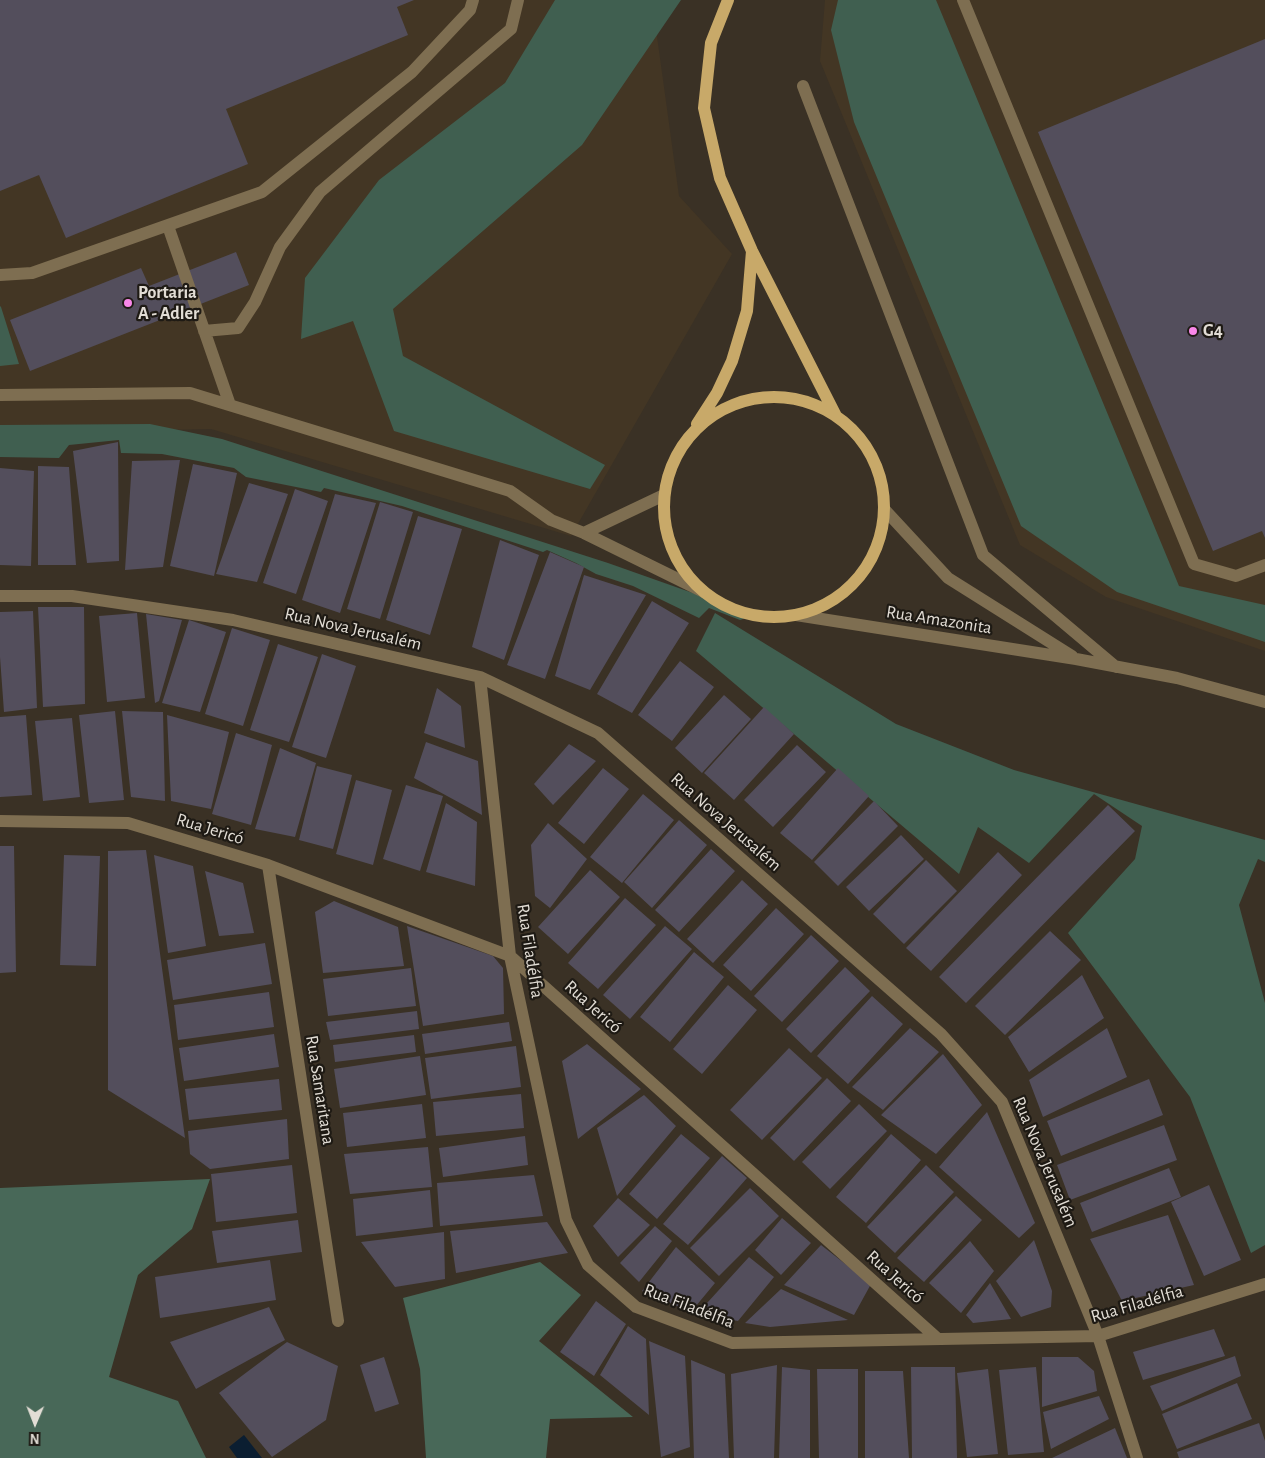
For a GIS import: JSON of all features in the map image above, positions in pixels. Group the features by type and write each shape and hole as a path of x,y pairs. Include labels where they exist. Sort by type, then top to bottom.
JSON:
{"main road":[{"name":"Rua Amazonita","path":"728,0 712,43 704,108 720,178 752,251 836,416"},
{"name":"Rua Amazonita","path":"679,450 702,423 733,404 768,397 804,401 836,416 863,441 880,474 885,510 878,546 859,578 830,602 796,615 763,617 732,609 704,592 680,565 666,531 664,495 669,472 679,450 717,393 732,362 747,310 752,251"}],"street":[{"path":"0,275 32,273 262,192 412,72 470,10 473,0"},
{"path":"204,331 238,328 255,302 280,247 320,192 511,29 518,0"},
{"path":"963,0 1194,564 1236,576 1265,565"},
{"path":"803,86 983,555 1116,667"},
{"path":"168,226 230,405"},
{"name":"Rua Amazonita","path":"0,396 190,393 510,491 551,520 584,532 704,592"},
{"path":"584,532 664,495"},
{"name":"Rua Amazonita","path":"885,510 948,578 1076,659"},
{"name":"Rua Nova Jerusalém","path":"0,596 72,596 233,620 480,677 598,733 941,1034 1002,1102 1098,1336 1137,1458"},
{"name":"Rua Amazonita","path":"796,615 1076,659 1177,678 1265,702"},
{"name":"Rua Filadélfia","path":"480,677 510,956 566,1220 588,1265 636,1307 732,1343 1098,1336 1265,1284"},
{"name":"Rua Jericó","path":"0,821 128,823 268,865 510,956 938,1339"},
{"name":"Rua Samaritana","path":"268,865 338,1321"}],"shaded area":[{"path":"0,0 652,0 679,196 732,254 571,536 211,429 0,433"},
{"path":"825,0 1265,0 1265,651 1106,597 1020,545 820,61"}],"green space":[{"path":"555,0 681,0 582,145 393,309 403,356 605,465 590,489 394,431 353,321 301,339 305,278 379,180 505,83"},
{"path":"838,0 936,0 1179,586 1265,605 1265,642 1117,592 1021,526 854,122 831,30"},
{"path":"1,307 19,364 0,366"},
{"path":"150,424 222,439 608,563 755,615 740,620 709,608 699,618 633,586 596,574 547,550 543,552 402,506 324,488 321,492 246,477 234,468 162,454 121,453 119,440 69,445 59,458 0,457 0,425"},
{"path":"715,613 896,724 1014,770 1265,840 1265,862 1258,859 1239,905 1265,1003 1265,1245 1251,1253 1190,1097 1068,933 1135,859 1142,826 1094,794 1029,863 978,827 959,874 696,651"},
{"path":"210,1179 192,1229 138,1275 109,1377 178,1401 206,1458 0,1458 0,1188"},
{"path":"540,1262 581,1295 539,1341 633,1417 550,1419 546,1458 426,1458 420,1369 403,1298"}],"water":[{"path":"244,1435 262,1458 237,1458 229,1447"}],"building":[{"path":"0,0 414,0 397,7 408,35 226,109 248,164 66,238 39,175 0,191"},
{"name":"G4","path":"1265,39 1265,538 1262,531 1213,551 1038,132"},
{"name":"Portaria A - Adler","path":"236,252 249,285 30,371 10,320 141,268 149,286"},
{"path":"118,442 119,561 87,563 73,451"},
{"path":"180,460 163,567 125,570 132,461"},
{"path":"193,464 237,473 214,576 170,566"},
{"path":"38,466 69,467 76,565 38,565"},
{"path":"0,468 34,471 31,566 0,565"},
{"path":"249,483 288,494 257,582 216,574"},
{"path":"295,489 328,501 296,594 263,583"},
{"path":"335,494 376,503 340,613 302,600"},
{"path":"380,502 413,512 380,619 347,609"},
{"path":"418,516 462,529 430,635 386,620"},
{"path":"500,540 539,555 504,660 472,647"},
{"path":"550,552 584,567 545,679 507,665"},
{"path":"584,575 646,595 590,690 555,676"},
{"path":"652,601 689,623 632,713 597,694"},
{"path":"38,607 84,607 85,704 43,707"},
{"path":"33,611 37,708 4,712 0,657 0,612"},
{"path":"137,613 145,698 107,702 99,616"},
{"path":"146,614 182,620 159,701 155,703"},
{"path":"189,620 226,632 200,712 162,703"},
{"path":"232,628 270,640 243,726 205,714"},
{"path":"278,644 318,657 289,742 250,730"},
{"path":"322,654 356,666 326,758 292,747"},
{"path":"680,661 714,687 672,741 638,715"},
{"path":"437,688 461,706 465,748 424,733"},
{"path":"724,695 751,719 702,773 675,748"},
{"path":"764,707 794,734 734,800 704,773"},
{"path":"115,711 124,800 89,803 79,715"},
{"path":"122,711 163,712 165,801 131,797"},
{"path":"26,715 32,795 0,797 0,717"},
{"path":"167,715 229,732 211,809 171,801"},
{"path":"72,718 80,797 43,801 35,721"},
{"path":"236,733 272,745 251,825 212,814"},
{"path":"426,742 478,761 482,815 414,778"},
{"path":"569,744 596,761 553,805 534,784"},
{"path":"797,745 826,772 773,827 744,800"},
{"path":"280,748 316,763 295,837 255,829"},
{"path":"317,766 352,775 333,849 299,840"},
{"path":"603,768 629,789 584,844 558,823"},
{"path":"838,768 869,796 812,860 780,833"},
{"path":"356,780 392,790 373,865 336,854"},
{"path":"406,785 443,796 420,871 383,859"},
{"path":"643,794 674,820 622,883 590,857"},
{"path":"874,801 898,826 838,886 814,862"},
{"path":"446,803 477,822 475,886 426,872"},
{"path":"1108,805 1135,831 966,1003 939,977"},
{"path":"679,820 707,845 652,908 624,882"},
{"path":"548,823 587,859 550,908 535,896 531,845"},
{"path":"901,835 924,859 869,911 846,887"},
{"path":"0,846 14,846 16,972 0,973"},
{"path":"711,849 735,871 679,932 655,910"},
{"path":"146,850 185,1138 108,1090 108,851"},
{"path":"998,852 1022,875 931,971 906,948"},
{"path":"64,855 100,856 96,966 60,965"},
{"path":"154,855 193,866 206,946 168,953"},
{"path":"926,860 957,891 904,944 873,914"},
{"path":"590,870 620,897 568,954 538,927"},
{"path":"205,871 243,883 254,933 219,936"},
{"path":"742,880 768,904 713,963 687,939"},
{"path":"625,898 656,925 598,989 568,963"},
{"path":"334,901 398,927 404,966 323,973 315,912"},
{"path":"776,908 804,934 751,991 723,965"},
{"path":"407,926 493,956 503,968 504,1014 423,1026"},
{"path":"665,926 692,949 630,1019 603,995"},
{"path":"1050,931 1081,960 1005,1035 975,1006"},
{"path":"811,935 839,961 782,1022 754,996"},
{"path":"265,943 272,984 173,1000 167,960"},
{"path":"694,952 724,977 670,1042 640,1017"},
{"path":"845,967 870,991 811,1053 786,1029"},
{"path":"411,968 416,1006 328,1016 323,979"},
{"path":"1082,975 1104,1018 1029,1072 1008,1037"},
{"path":"728,985 757,1010 702,1074 673,1049"},
{"path":"269,992 274,1027 178,1040 174,1005"},
{"path":"872,996 903,1024 848,1084 817,1056"},
{"path":"417,1011 419,1029 330,1040 326,1022"},
{"path":"509,1022 512,1041 425,1054 422,1034"},
{"path":"910,1028 939,1052 883,1110 852,1087"},
{"path":"1107,1028 1127,1077 1043,1117 1029,1080"},
{"path":"274,1034 279,1067 184,1081 179,1048"},
{"path":"414,1035 416,1052 335,1062 333,1045"},
{"path":"587,1044 641,1089 578,1139 562,1061"},
{"path":"516,1046 521,1087 431,1099 425,1058"},
{"path":"789,1048 822,1078 762,1140 730,1110"},
{"path":"943,1054 982,1105 936,1154 881,1115"},
{"path":"420,1056 426,1095 340,1108 334,1069"},
{"path":"827,1078 851,1101 794,1161 770,1138"},
{"path":"279,1079 282,1110 189,1120 185,1089"},
{"path":"1149,1079 1163,1115 1061,1156 1047,1121"},
{"path":"521,1094 524,1128 436,1136 433,1102"},
{"path":"644,1095 676,1126 617,1196 597,1128"},
{"path":"422,1104 426,1138 347,1147 343,1113"},
{"path":"859,1104 887,1131 830,1189 802,1162"},
{"path":"987,1112 1035,1223 1019,1238 939,1167"},
{"path":"287,1119 289,1159 210,1169 190,1154 188,1131"},
{"path":"1164,1125 1177,1160 1070,1200 1057,1165"},
{"path":"681,1134 710,1158 657,1219 629,1194"},
{"path":"891,1134 921,1160 866,1223 836,1197"},
{"path":"525,1136 528,1165 443,1177 439,1148"},
{"path":"428,1147 432,1187 350,1194 344,1154"},
{"path":"722,1156 747,1178 688,1245 663,1224"},
{"path":"292,1165 297,1213 216,1222 211,1174"},
{"path":"926,1165 954,1192 895,1253 867,1227"},
{"path":"1169,1168 1181,1197 1092,1232 1080,1203"},
{"path":"534,1175 543,1216 440,1226 437,1183"},
{"path":"1209,1185 1241,1260 1204,1276 1171,1202"},
{"path":"750,1188 779,1216 719,1276 690,1248"},
{"path":"430,1190 433,1227 356,1236 353,1199"},
{"path":"956,1196 982,1220 924,1282 897,1258"},
{"path":"618,1198 650,1225 618,1257 593,1226"},
{"path":"1168,1215 1194,1285 1122,1301 1090,1239"},
{"path":"782,1218 811,1243 781,1275 755,1250"},
{"path":"298,1220 302,1252 217,1263 212,1231"},
{"path":"547,1222 568,1253 456,1273 450,1231"},
{"path":"655,1226 672,1241 639,1282 620,1263"},
{"path":"444,1232 445,1279 395,1287 361,1242"},
{"path":"1034,1240 1052,1291 1051,1307 1021,1317 996,1281"},
{"path":"970,1241 994,1271 961,1313 929,1283"},
{"path":"821,1245 871,1284 854,1315 784,1285"},
{"path":"676,1247 715,1283 691,1312 642,1291"},
{"path":"749,1257 774,1277 738,1321 697,1314"},
{"path":"270,1260 276,1300 160,1318 155,1277"},
{"path":"990,1283 1011,1319 973,1323 966,1315"},
{"path":"781,1289 848,1320 770,1327 745,1323"},
{"path":"596,1301 626,1324 594,1376 560,1352"},
{"path":"269,1307 285,1340 196,1389 170,1342"},
{"path":"628,1326 646,1339 649,1415 600,1375"},
{"path":"1214,1329 1225,1356 1143,1380 1133,1352"},
{"path":"649,1341 685,1356 690,1447 661,1457"},
{"path":"287,1342 338,1366 326,1420 272,1457 219,1393"},
{"path":"1235,1356 1241,1376 1162,1411 1150,1386"},
{"path":"384,1357 399,1404 375,1412 360,1365"},
{"path":"1042,1357 1078,1357 1094,1371 1097,1391 1042,1407"},
{"path":"691,1360 725,1374 729,1458 694,1458"},
{"path":"777,1365 774,1458 734,1458 731,1374"},
{"path":"782,1367 810,1370 810,1458 779,1458"},
{"path":"911,1367 955,1367 957,1458 912,1458"},
{"path":"1036,1367 1044,1452 1008,1455 999,1370"},
{"path":"817,1369 858,1369 858,1458 819,1458"},
{"path":"988,1369 998,1454 967,1457 957,1373"},
{"path":"865,1371 903,1371 909,1458 865,1458"},
{"path":"1237,1383 1252,1419 1177,1449 1162,1414"},
{"path":"1099,1396 1109,1419 1051,1449 1043,1412"},
{"path":"1259,1423 1265,1441 1265,1458 1179,1458 1177,1452"},
{"path":"1115,1428 1127,1458 1052,1458"}],"place":[{"name":"Portaria A - Adler","path":"128,303"},
{"name":"G4","path":"1193,331"}]}
